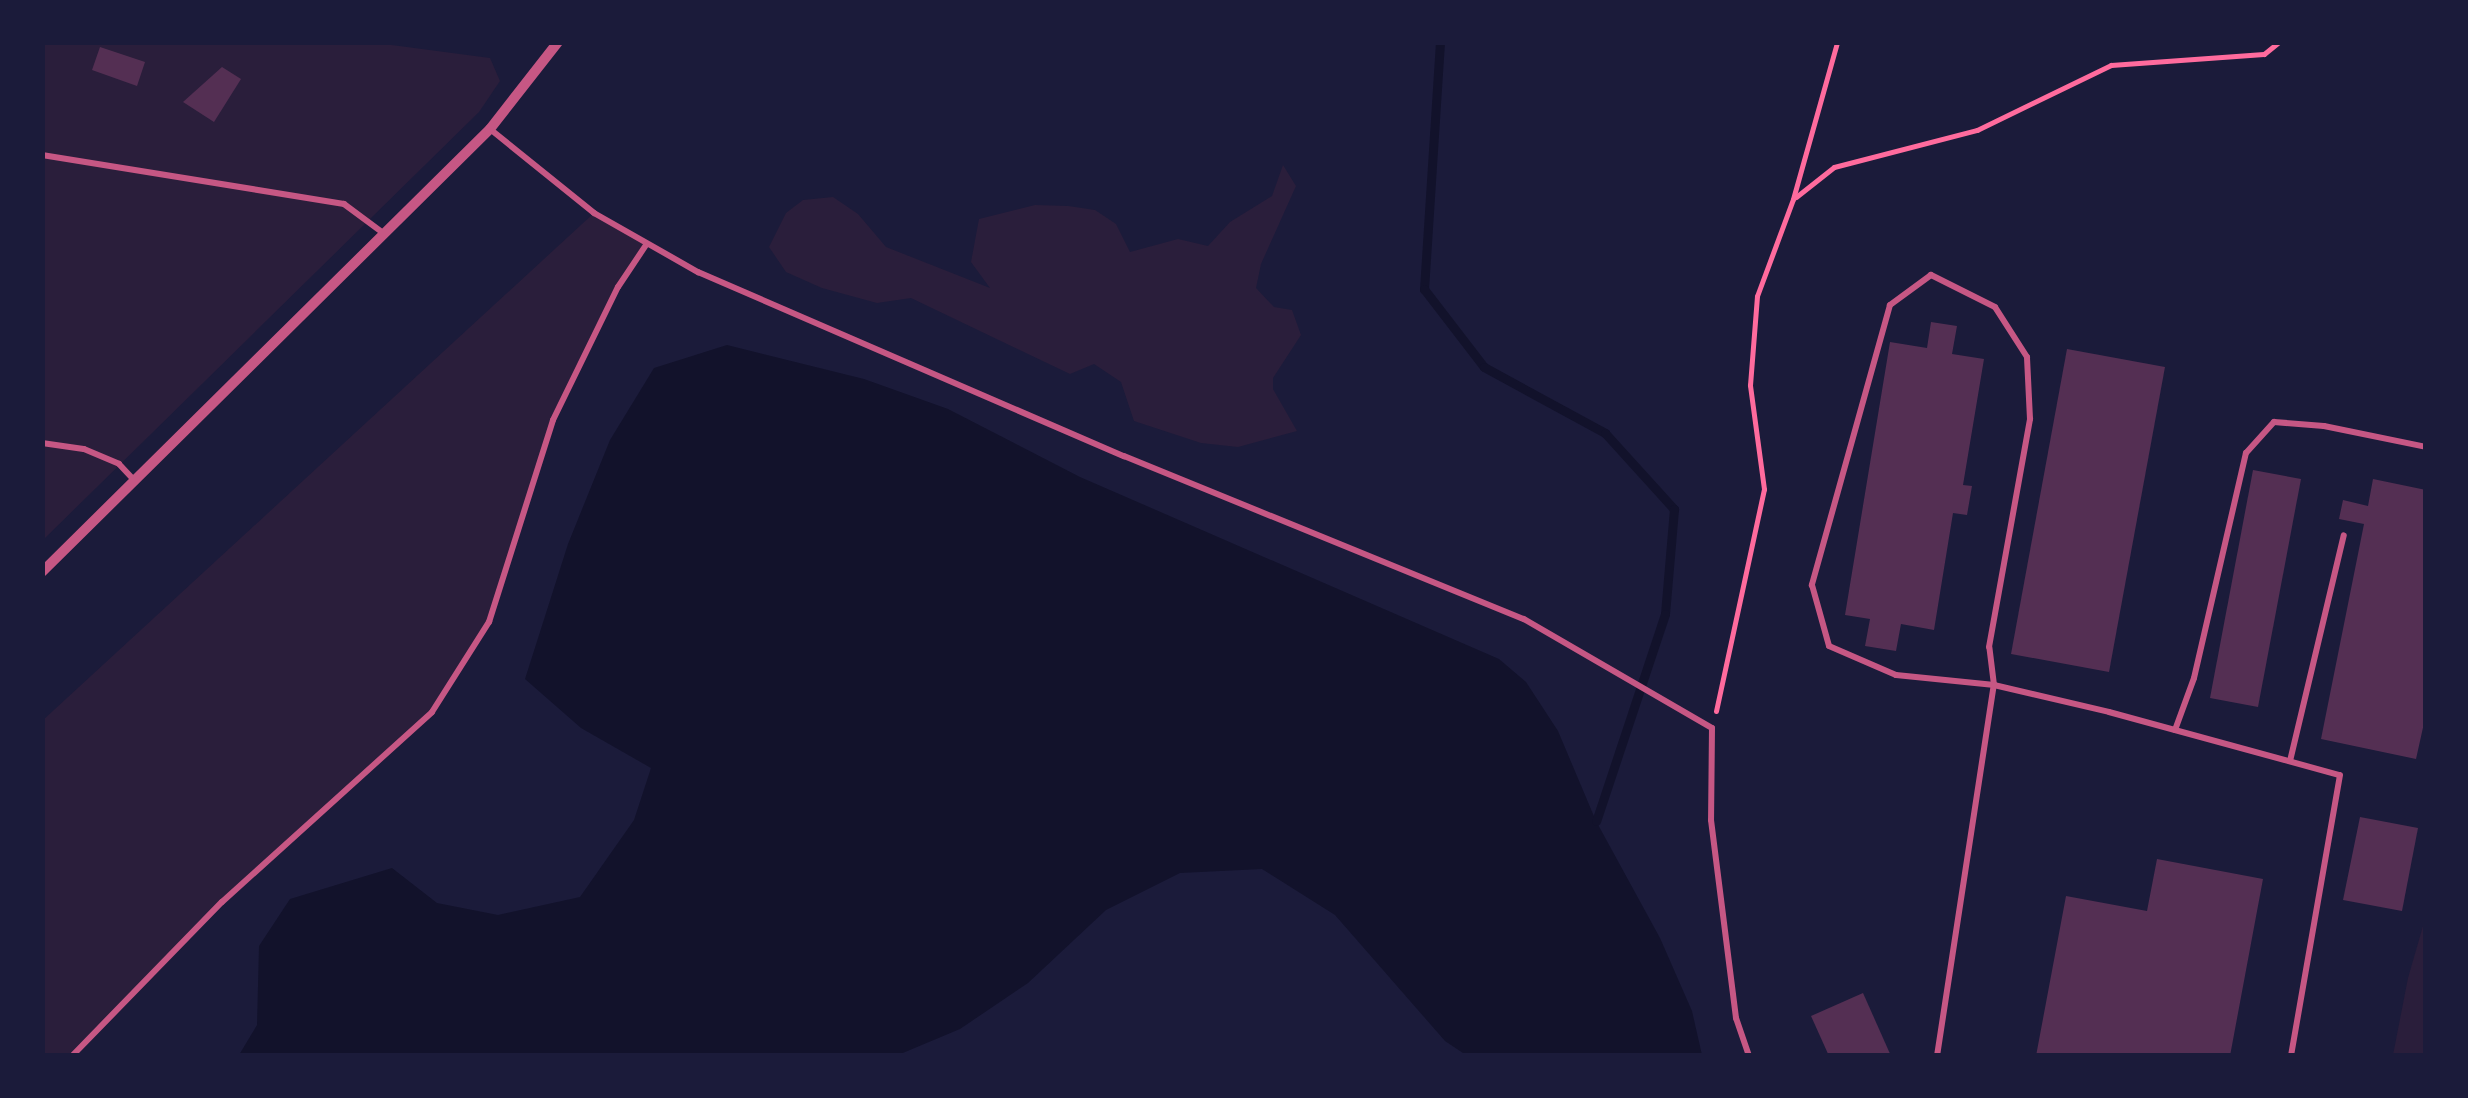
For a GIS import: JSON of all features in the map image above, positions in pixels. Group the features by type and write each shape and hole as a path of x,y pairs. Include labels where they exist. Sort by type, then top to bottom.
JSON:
{"street":[{"path":"42,572 490,129 558,42"}],"lane":[{"path":"490,129 594,212 698,272 1124,456 1524,619 1712,728 1711,820 1736,1018 1749,1056"},
{"path":"42,155 344,204 384,234"},
{"path":"72,1056 222,902 432,712 489,622 553,420 618,287 646,245"},
{"path":"1937,1056 1994,686 1989,647 2030,419 2028,356 1996,306 1931,275 1890,304 1812,585 1829,646 1896,675 1994,686 2340,776 2291,1056"},
{"path":"2174,730 2194,678 2246,453 2274,422 2324,426 2426,447"},
{"path":"42,443 84,449 119,464 135,481"},
{"path":"2290,762 2344,535"}],"path":[{"path":"1712,728 1764,489 1750,386 1757,296 1793,199 1837,42"},
{"path":"1793,199 1834,167 1977,130 2110,65 2264,54 2279,42"}],"shaded area":[{"path":"369,42 490,58 500,81 479,112 43,540 43,43"},
{"path":"1283,165 1296,186 1261,264 1256,288 1274,307 1292,310 1301,335 1273,378 1273,389 1297,431 1238,447 1201,443 1134,421 1121,382 1094,364 1070,374 911,298 877,303 822,288 786,272 769,247 786,213 803,200 833,197 858,214 886,247 990,288 971,262 979,219 1035,205 1068,206 1095,210 1116,224 1130,252 1178,239 1208,246 1230,222 1272,196"},
{"path":"594,213 646,245 618,287 553,420 489,622 432,712 222,902 72,1055 43,1055 42,721"},
{"path":"727,345 864,379 948,409 1080,477 1499,659 1526,682 1558,731 1596,821 1660,938 1692,1011 1702,1055 1466,1055 1445,1041 1335,915 1262,869 1180,873 1106,910 1028,983 960,1029 898,1055 239,1055 257,1025 259,946 290,899 392,868 437,903 498,915 580,897 634,820 651,768 581,728 525,679 568,544 610,440 654,368"},
{"path":"2425,919 2425,1055 2393,1055 2408,978"}],"building":[{"path":"100,47 145,62 137,86 92,70"},
{"path":"222,67 241,79 214,122 183,102"},
{"path":"1931,322 1957,326 1952,354 1984,359 1963,485 1972,486 1967,515 1953,513 1934,630 1901,624 1896,651 1865,646 1870,619 1845,615 1890,342 1927,348"},
{"path":"2067,349 2165,367 2109,672 2011,654"},
{"path":"2253,470 2301,479 2258,707 2210,698"},
{"path":"2373,479 2426,490 2426,714 2416,759 2321,739 2364,524 2339,519 2343,500 2368,506"},
{"path":"2360,817 2418,828 2402,911 2343,900"},
{"path":"2157,859 2263,879 2230,1056 2036,1056 2066,896 2147,911"},
{"path":"1863,993 1891,1056 1829,1056 1811,1016"}],"waterway":[{"path":"1440,42 1424,289 1484,367 1605,433 1674,509 1665,614 1596,821"}]}
